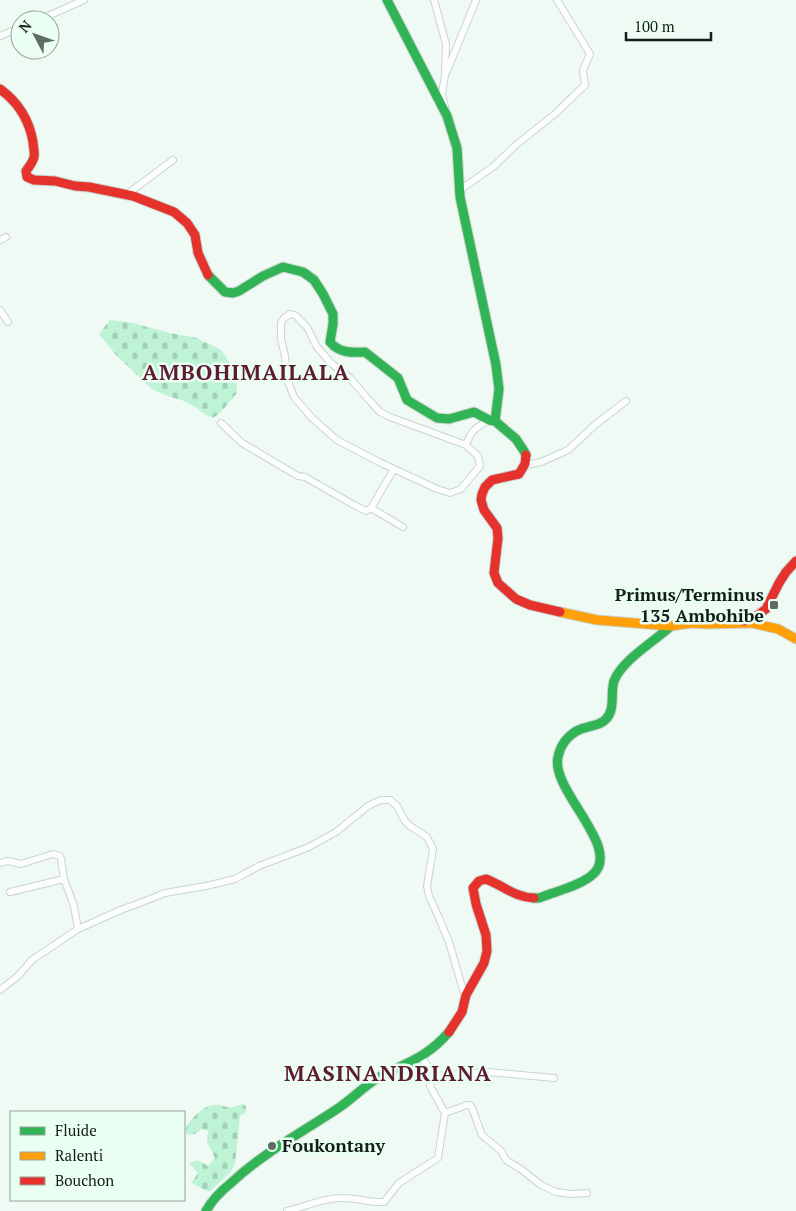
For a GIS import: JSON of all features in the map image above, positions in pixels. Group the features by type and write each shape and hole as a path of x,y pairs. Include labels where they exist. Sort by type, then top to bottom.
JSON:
{"street":[{"path":"60,11 84,0"},
{"path":"387,0 446,116 457,148 460,197 496,366 499,389 492,420 473,431 469,435 466,445"},
{"path":"434,0 446,44 442,94 446,116"},
{"path":"445,75 476,0"},
{"path":"460,190 494,166 516,145 556,113 585,85 584,70 590,54 557,0"},
{"path":"0,89 24,113 32,135 34,158 26,171 27,177 34,180 54,181 133,196 174,212 187,223 195,235 198,253 209,276 224,292 239,292 263,276 283,267 303,272 314,280 324,294 333,314 330,342 334,347 350,353 366,352 398,378 408,400 437,418 449,419 474,412 492,420 522,447 526,464 519,474 492,480 485,487 481,500 484,510 497,528 498,538 494,573 498,583 516,599 530,605 597,620 671,626 692,623 752,623 770,627 796,639"},
{"path":"126,195 173,160"},
{"path":"0,310 8,322 0,321"},
{"path":"290,314 295,315 306,327 317,347 331,363 350,378 380,412 466,445 478,456 480,466 461,489 450,493 394,469 338,440 312,418 294,397 286,379 280,323 290,314"},
{"path":"526,464 541,462 568,450 596,424 626,401"},
{"path":"221,423 242,443 298,476 305,477 366,511 371,508 394,469"},
{"path":"371,508 403,527"},
{"path":"738,623 758,615 766,609 779,583 796,561"},
{"path":"465,997 484,964 487,951 483,924 473,898 473,888 479,881 485,879 522,897 539,898 587,879 599,867 601,855 597,841 560,779 557,769 558,756 562,746 572,733 606,720 611,711 612,686 616,676 628,660 663,635 671,626"},
{"path":"0,990 18,976 32,960 78,929 123,908 165,893 206,886 235,878 309,846 336,832 368,806 381,800 390,800 397,806 405,821 427,838 433,849 428,886 429,896 449,942 465,997 465,1005 456,1022 434,1048 369,1084 334,1112 251,1164 212,1201 206,1211"},
{"path":"0,863 8,861 21,864 53,854 60,856 64,879 74,906 78,929"},
{"path":"10,892 64,879"},
{"path":"287,1211 332,1198 384,1202 399,1183 438,1158 445,1114 430,1086 431,1071 421,1056"},
{"path":"432,1076 488,1072 554,1078"},
{"path":"445,1114 470,1105 482,1135 501,1151 506,1160 541,1185 556,1192 570,1194 587,1193"}],"green space":[{"path":"110,320 133,323 197,338 221,350 236,372 237,393 220,413 213,418 184,401 152,389 117,356 99,334"},
{"path":"241,1104 246,1106 246,1112 240,1116 235,1164 230,1173 209,1192 191,1183 198,1173 189,1163 198,1160 208,1166 215,1158 207,1142 208,1131 202,1129 195,1134 187,1135 185,1130 190,1121 203,1109 213,1105 232,1107"}],"traffic: fast":[{"path":"387,0 447,116 457,148 460,197 496,365 499,389 495,421"},
{"path":"208,275 225,292 233,293 283,267 303,272 314,280 333,314 330,342 334,346 346,352 365,352 398,378 407,400 437,418 449,419 474,412 495,421 516,439 526,455"},
{"path":"534,898 539,898 579,883 591,876 599,865 599,851 594,836 565,786 559,771 558,757 562,746 572,734 605,720 610,712 614,681 618,673 631,658 671,626"},
{"path":"206,1211 220,1192 256,1162 342,1105 376,1079 423,1055 449,1032"}],"traffic: slow":[{"path":"560,612 597,620 671,626 692,623 752,623 778,629 796,639"}],"traffic: jam":[{"path":"0,89 17,105 29,126 34,155 32,163 26,171 27,177 34,180 55,181 133,196 174,212 187,223 195,235 198,253 208,275"},
{"path":"526,455 525,464 519,474 492,480 485,487 482,494 481,500 484,510 497,528 498,538 494,573 498,583 516,599 530,605 560,612"},
{"path":"744,621 766,609 779,583 796,561"},
{"path":"449,1032 462,1012 466,995 484,963 487,951 486,935 473,888 479,881 486,879 515,893 534,898"}],"place":[{"name":"Primus/Terminus 135 Ambohibe","path":"774,605"},
{"name":"Foukontany","path":"272,1146"}],"district":[{"name":"AMBOHIMAILALA","path":"246,372"},
{"name":"MASINANDRIANA","path":"388,1073"}]}
